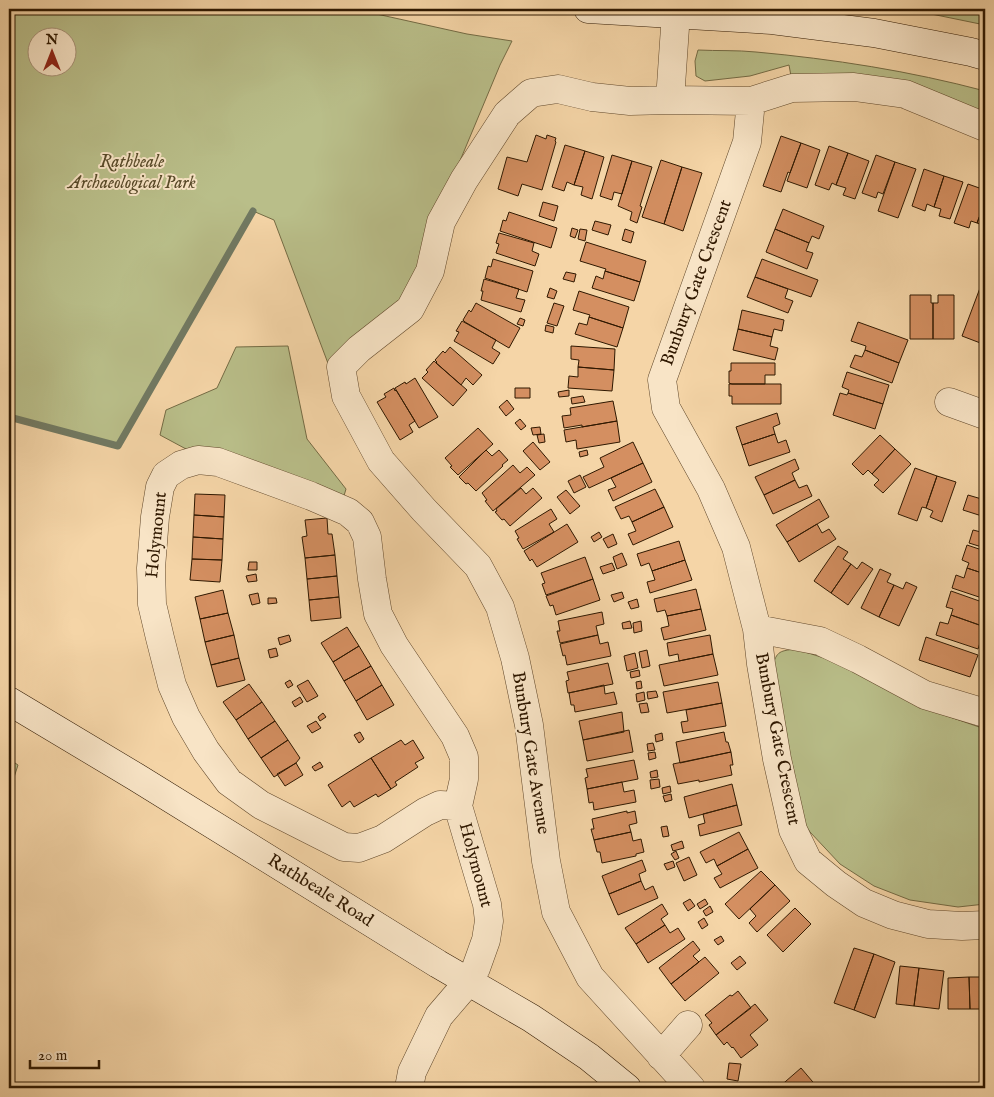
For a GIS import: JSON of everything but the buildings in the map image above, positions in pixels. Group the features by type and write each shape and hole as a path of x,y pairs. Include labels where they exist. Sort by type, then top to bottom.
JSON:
{"street":[{"path":"588,9 772,20 874,33 985,56"},
{"path":"670,100 676,13"},
{"name":"Bunbury Gate Avenue","path":"691,1088 590,977 556,912 546,861 529,725 515,658 500,607 478,566 424,510 381,461 346,396 341,366 359,349 410,309 430,271 442,222 464,180 507,114 531,93 558,89 592,97 630,101 751,101 792,88 854,87 905,94 985,127"},
{"name":"Bunbury Gate Crescent","path":"751,101 748,142 662,380 666,408 711,489 736,547 757,629 760,664 777,759 793,830 808,861 836,884 864,903 893,915 928,924 985,925"},
{"path":"949,402 985,415"},
{"name":"Holymount","path":"409,1088 412,1072 439,1016 468,981 476,968 486,940 489,921 487,904 458,806 464,779 464,757 455,736 394,645 378,614 367,538 360,522 348,512 311,496 218,462 198,460 181,465 166,475 160,487 155,517 151,568 152,604 172,685 186,717 206,751 229,782 261,805 344,847 359,848 383,839 425,812 440,806 458,806"},
{"name":"Bunbury Gate Crescent","path":"757,629 820,641 925,695 985,713"},
{"name":"Rathbeale Road","path":"9,701 144,782 438,964 531,1018 589,1056 627,1088"},
{"path":"661,1056 688,1025"}],"green space":[{"name":"Rathbeale Archaeological Park","path":"9,9 354,9 467,34 512,41 500,65 434,223 405,300 329,366 274,220 253,211 118,446 9,415"},
{"path":"907,9 985,9 985,25"},
{"path":"698,50 749,51 814,58 900,72 957,84 985,91 985,115 791,76 789,65 750,76 705,81 696,76 695,61"},
{"path":"288,346 307,439 346,489 343,499 216,450 186,449 160,435 166,410 217,388 236,347"},
{"path":"796,649 827,659 876,681 918,706 985,729 985,904 958,907 910,900 874,886 840,864 810,832 801,819 771,670 775,659 781,652"},
{"path":"9,759 18,765 9,793"}],"waterway":[{"path":"9,417 118,446 253,211"}]}
